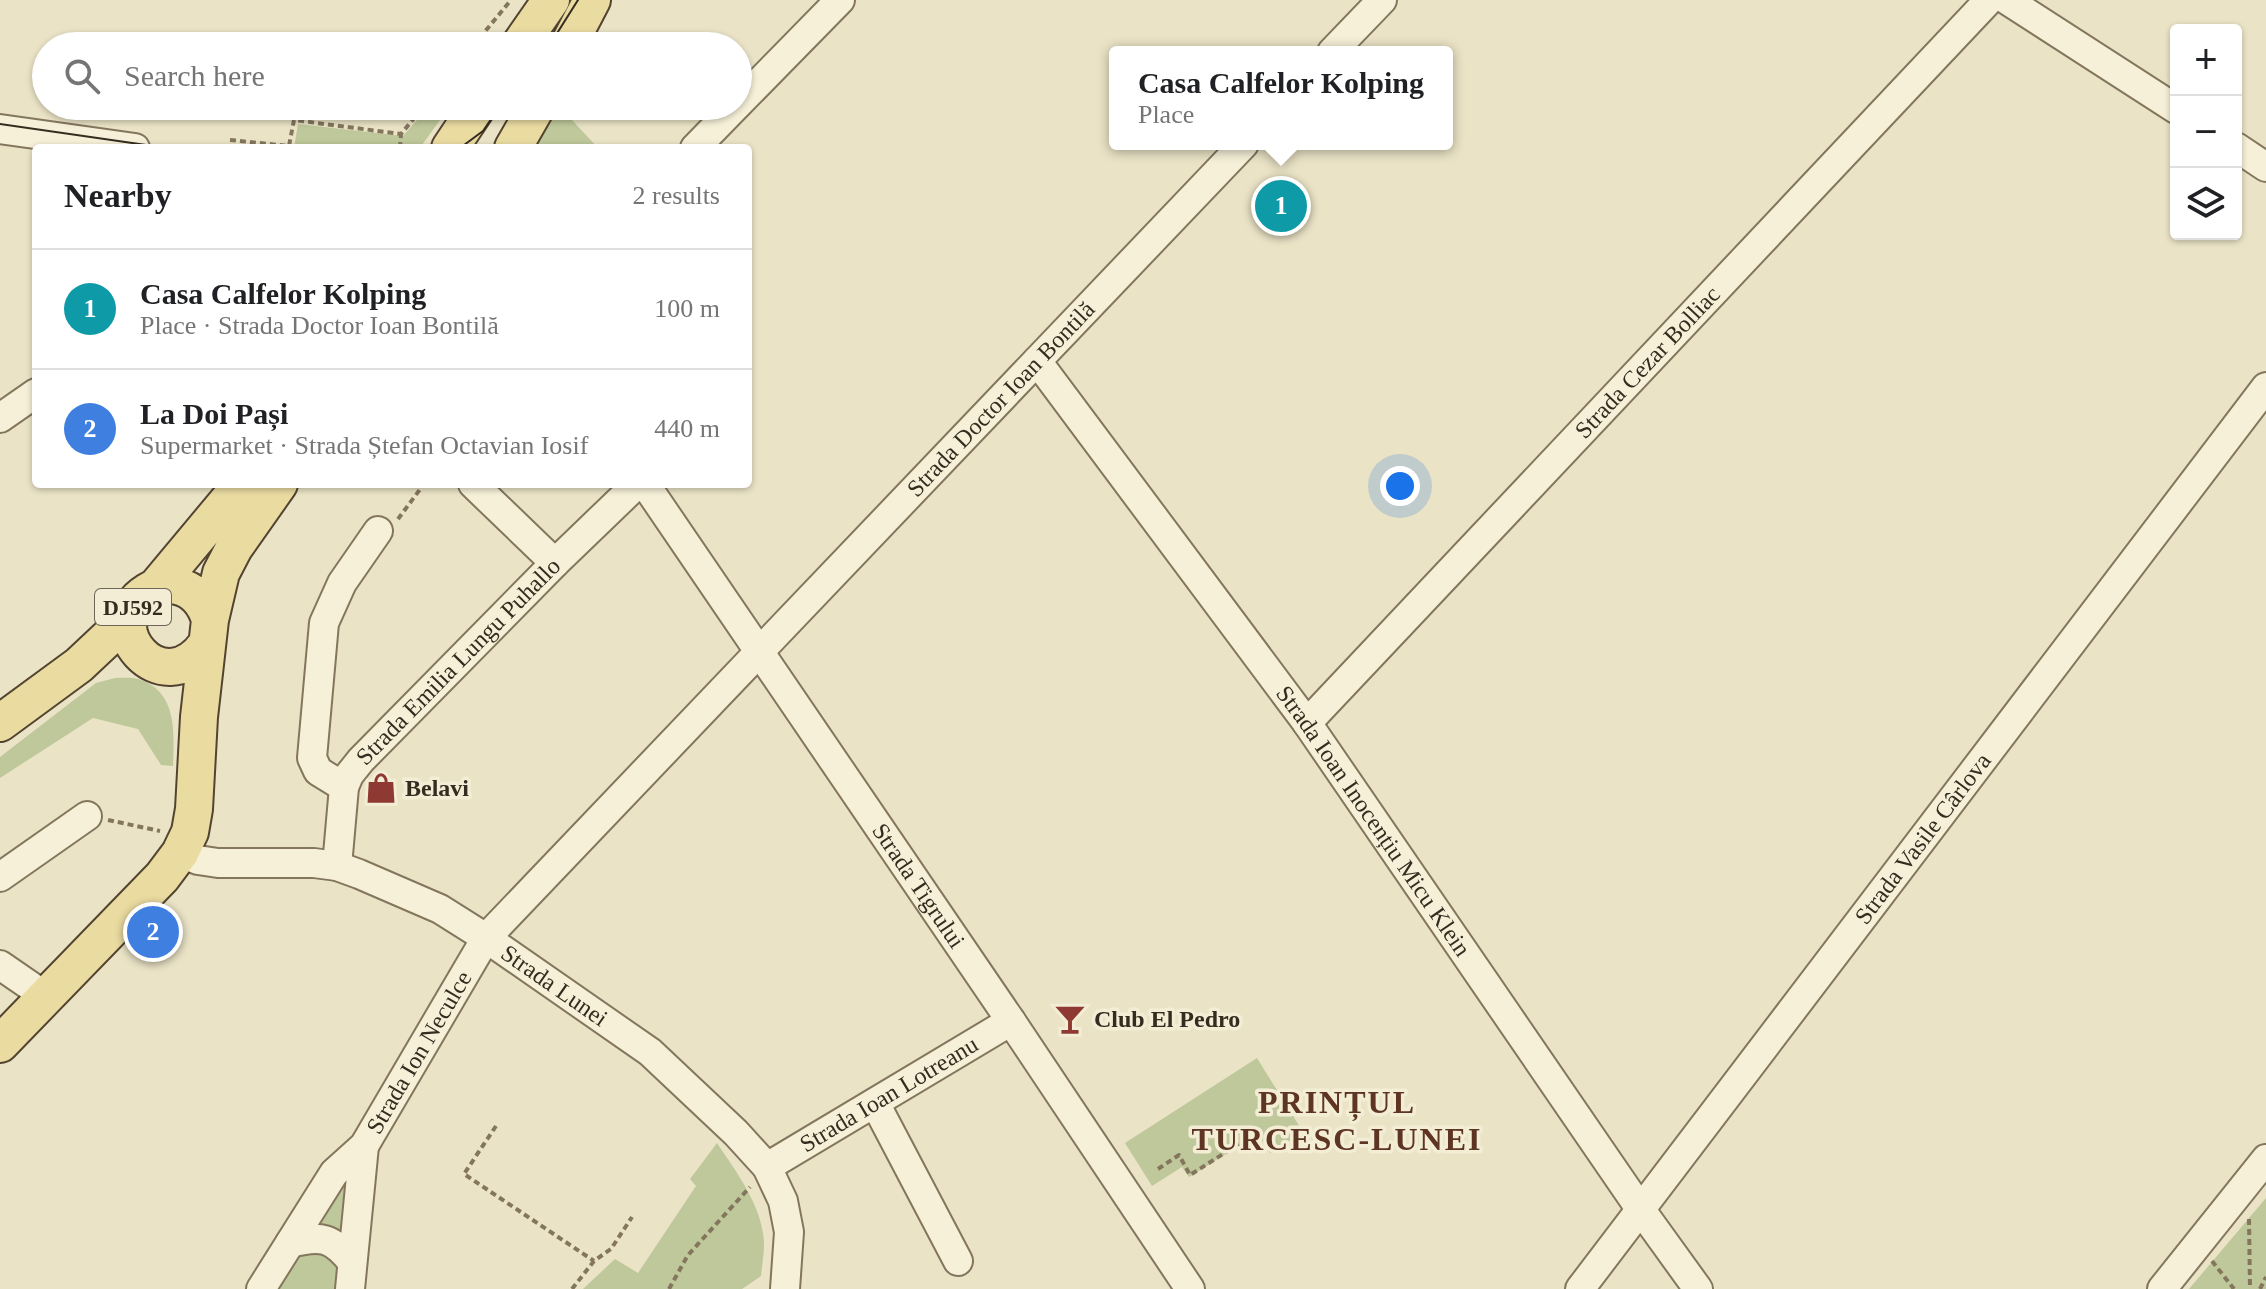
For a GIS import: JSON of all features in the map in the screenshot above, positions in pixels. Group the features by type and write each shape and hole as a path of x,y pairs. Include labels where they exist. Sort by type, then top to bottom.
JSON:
{"main road":[{"path":"529,32 551,0"},
{"path":"575,32 592,0"},
{"path":"453,144 469,120"},
{"path":"515,144 529,120"},
{"name":"DJ592","path":"156,587 239,488"},
{"path":"0,1044 162,877 170,842 190,832 208,632 221,573 234,548 276,488"},
{"name":"DJ592","path":"199,717 185,693 139,654 132,644 129,618 143,594 156,587 170,585 192,592 207,609 208,632"},
{"path":"0,723 79,665 129,618"},
{"path":"79,665 154,664 174,667 198,655 208,632"}],"street":[{"path":"752,90 840,0"},
{"path":"1338,46 1382,0"},
{"name":"Strada Cezar Bolliac","path":"1307,723 1989,0"},
{"path":"2007,0 2170,105"},
{"path":"699,144 722,120"},
{"path":"0,129 107,144"},
{"name":"Strada Doctor Ioan Bontilă","path":"758,653 1238,150"},
{"path":"2242,151 2266,167"},
{"name":"Strada Ioan Inocențiu Micu Klein","path":"1037,361 1307,723 1698,1289"},
{"name":"Strada Vasile Cârlova","path":"1580,1289 2266,387"},
{"path":"0,418 32,396"},
{"path":"477,488 555,563"},
{"name":"Strada Emilia Lungu Puhallo","path":"337,866 344,787 349,775 555,563 633,488"},
{"name":"Strada Tigrului","path":"648,488 1190,1289"},
{"path":"344,787 318,771 312,758 324,623 342,583 378,531"},
{"name":"Strada Ion Neculce","path":"261,1289 334,1173 364,1146 486,938 758,653"},
{"path":"0,877 87,816"},
{"name":"Strada Lunei","path":"170,842 198,860 218,863 314,863 337,866 440,909 650,1052 736,1133 767,1167 783,1201 789,1232 785,1289"},
{"path":"0,965 45,996"},
{"name":"Strada Ioan Lotreanu","path":"767,1167 1011,1021"},
{"path":"875,1103 958,1261"},
{"path":"351,1275 364,1146"},
{"path":"2162,1289 2266,1159"},
{"path":"290,1243 307,1238 333,1242 351,1275"}],"path":[{"path":"485,32 511,0"},
{"path":"289,144 294,120 401,134"},
{"path":"400,144 401,134 412,120"},
{"path":"230,140 269,144"},
{"path":"378,531 386,537 421,488"},
{"path":"87,816 170,842"},
{"path":"496,1126 464,1174 594,1261"},
{"path":"1158,1169 1179,1155 1190,1175 1253,1135"},
{"path":"669,1289 688,1255 767,1167"},
{"path":"2248,1181 2250,1289"},
{"path":"572,1289 594,1261 611,1249 632,1217"},
{"path":"2199,1243 2234,1289"},
{"path":"2260,1289 2266,1277"}],"green space":[{"path":"417,120 440,120 423,144 295,144 298,124 403,136"},
{"path":"546,120 572,120 594,144 535,144"},
{"path":"115,678 141,680 162,695 171,716 173,766 161,765 138,729 93,718 0,778 0,757 96,683"},
{"path":"1257,1058 1303,1132 1270,1153 1258,1134 1189,1177 1182,1167 1152,1186 1125,1143"},
{"path":"717,1143 748,1191 759,1217 764,1244 761,1276 742,1289 583,1289 615,1259 638,1273 696,1186 690,1179"},
{"path":"349,1179 338,1289 273,1289 341,1180"},
{"path":"2266,1198 2266,1289 2189,1289"}],"tram line":[{"path":"558,32 578,0"},
{"path":"465,144 483,131 490,120"},
{"path":"0,124 139,144"}],"place":[{"name":"Casa Calfelor Kolping","path":"1281,206"},
{"name":"Belavi","path":"381,788"},
{"name":"La Doi Pași","path":"153,932"},
{"name":"Club El Pedro","path":"1070,1019"}],"district":[{"name":"PRINȚUL TURCESC-LUNEI","path":"1337,1120"}]}
